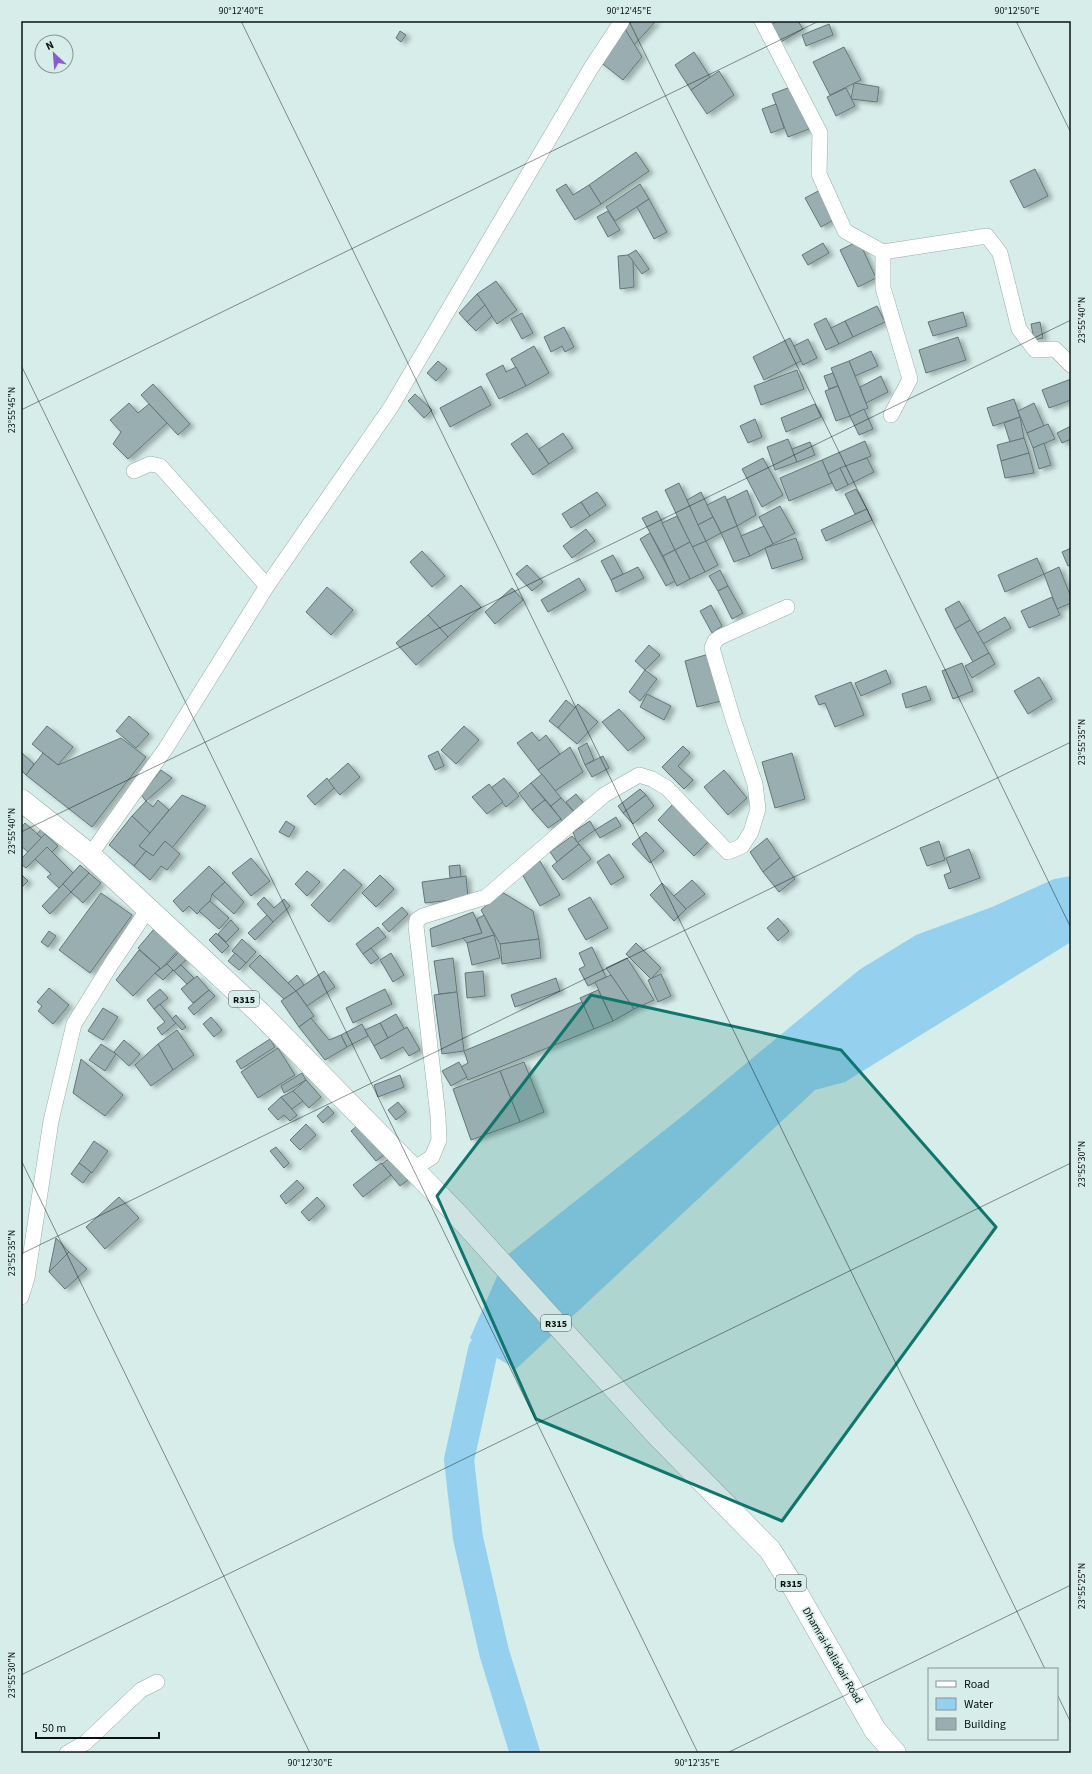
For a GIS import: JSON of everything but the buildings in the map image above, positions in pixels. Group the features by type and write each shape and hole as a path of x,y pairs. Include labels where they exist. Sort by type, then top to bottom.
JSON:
{"main road":[{"name":"R315","path":"21,800 90,855 260,1013 412,1170"},
{"name":"Dhamrai-Kaliakair Road","path":"412,1170 455,1212 657,1435 770,1550 794,1588 875,1730 895,1753"}],"street":[{"path":"90,855 166,748 267,586 391,407 591,68 622,21"},
{"path":"762,21 820,133 819,174 845,231 883,252 987,236 1000,253 1018,329 1035,350 1055,349 1071,365"},
{"path":"883,252 883,288 910,379 891,415"},
{"path":"134,470 150,464 160,466 267,586"},
{"path":"412,1170 432,1157 439,1140 438,1116 416,926 417,920 422,916 486,897 604,795 639,775 652,779 667,788 728,852 742,846 752,832 758,809 755,784 733,719 712,648 715,641 720,637 787,607"},
{"path":"21,1297 27,1278 50,1121 74,1024 148,909"},
{"path":"67,1753 84,1743 141,1690 157,1682"}],"highlighted area":[{"path":"591,995 841,1050 996,1227 782,1521 536,1419 437,1196"}],"water":[{"path":"1071,876 1071,942 845,1082 815,1090 516,1369 483,1350 470,1338 506,1256 685,1114 859,970 916,935 992,907 1054,879"}],"waterway":[{"path":"510,1320 483,1350 459,1460 468,1538 494,1652 525,1753"}]}
